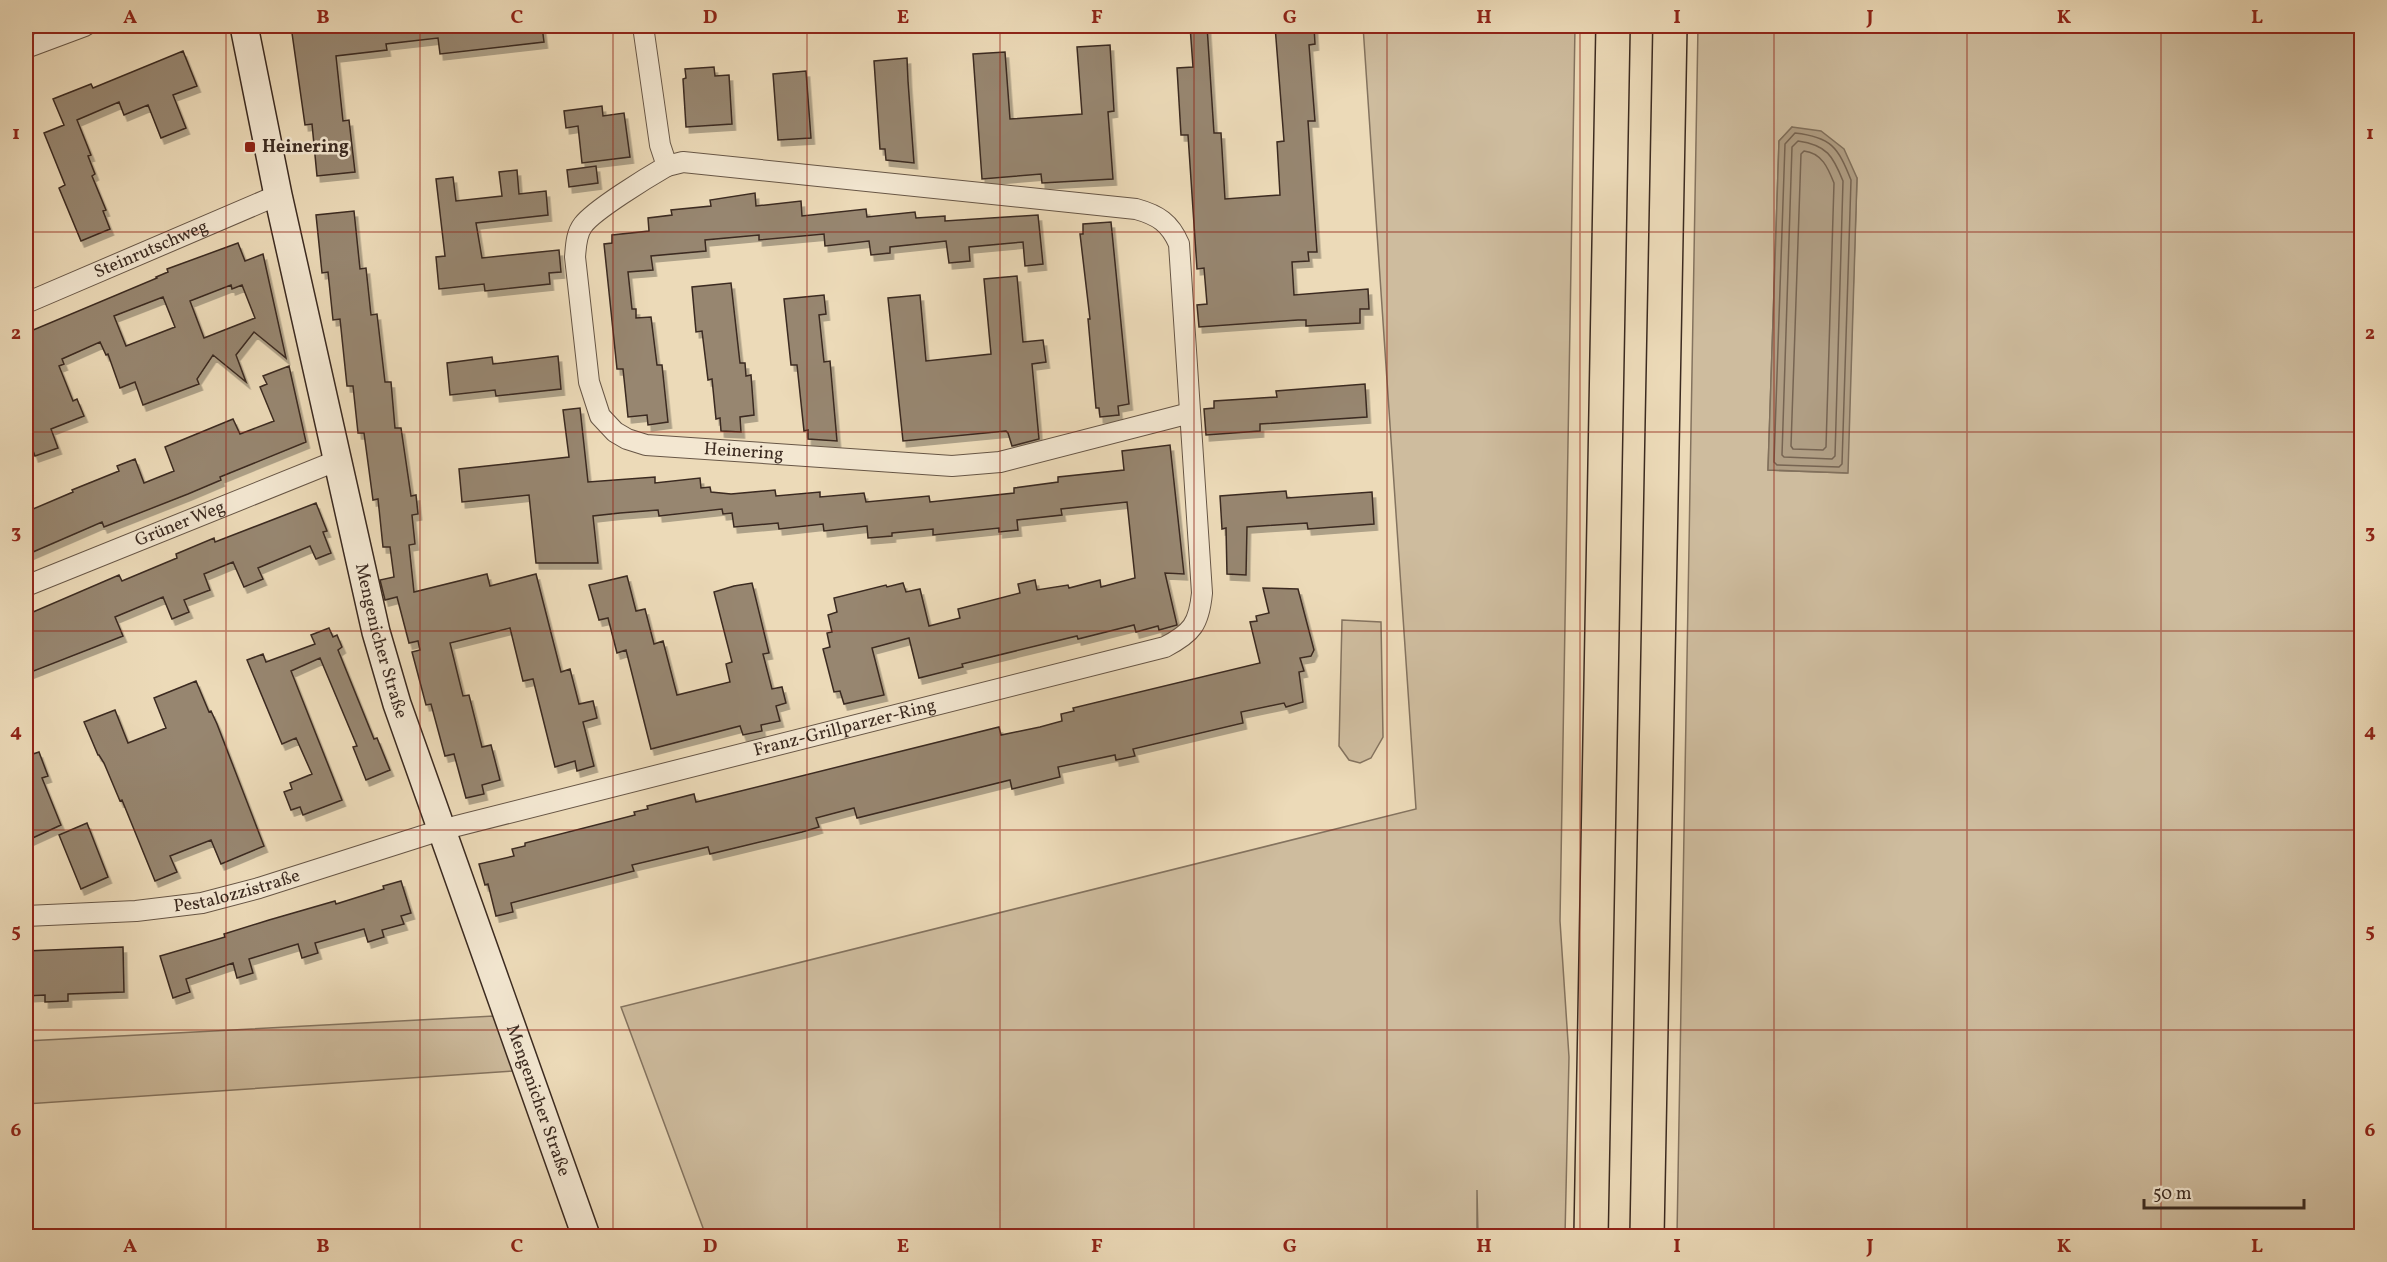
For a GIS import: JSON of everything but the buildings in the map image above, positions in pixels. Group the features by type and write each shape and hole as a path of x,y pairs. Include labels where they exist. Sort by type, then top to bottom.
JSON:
{"highway":[{"path":"1591,1236 1613,26"},
{"path":"1647,1236 1670,26"}],"street":[{"path":"26,48 85,26"},
{"name":"Mengenicher Straße","path":"244,26 336,461 388,673 441,830 586,1236"},
{"path":"643,26 660,145 667,166"},
{"name":"Heinering","path":"1190,413 1000,462 952,466 657,446 627,439 615,432 600,416 589,382 575,257 577,240 583,226 594,216 667,166 683,162 1136,209 1155,215 1168,224 1179,244 1201,577"},
{"name":"Steinrutschweg","path":"26,303 278,195"},
{"name":"Grüner Weg","path":"26,586 336,461"},
{"name":"Franz-Grillparzer-Ring","path":"441,830 1165,646 1181,639 1192,630 1198,619 1202,594 1201,577"},
{"name":"Pestalozzistraße","path":"26,916 136,911 202,903 259,888 441,830"}],"shaded area":[{"path":"1363,26 1575,26 1560,921 1569,1057 1565,1236 1478,1236 1477,1190 1477,1236 706,1236 621,1007 1416,809"},
{"path":"1698,26 2361,26 2361,1236 1677,1236","holes":["1792,127 1857,178 1847,473 1768,470 1779,141"]},
{"path":"1342,620 1381,622 1383,737 1371,758 1360,763 1349,760 1339,746"},
{"path":"494,1016 513,1071 26,1104 26,1041"}],"water":[{"path":"1792,127 1821,131 1844,149 1857,178 1848,473 1768,470 1779,141"}],"place":[{"name":"Heinering","path":"250,147"}]}
